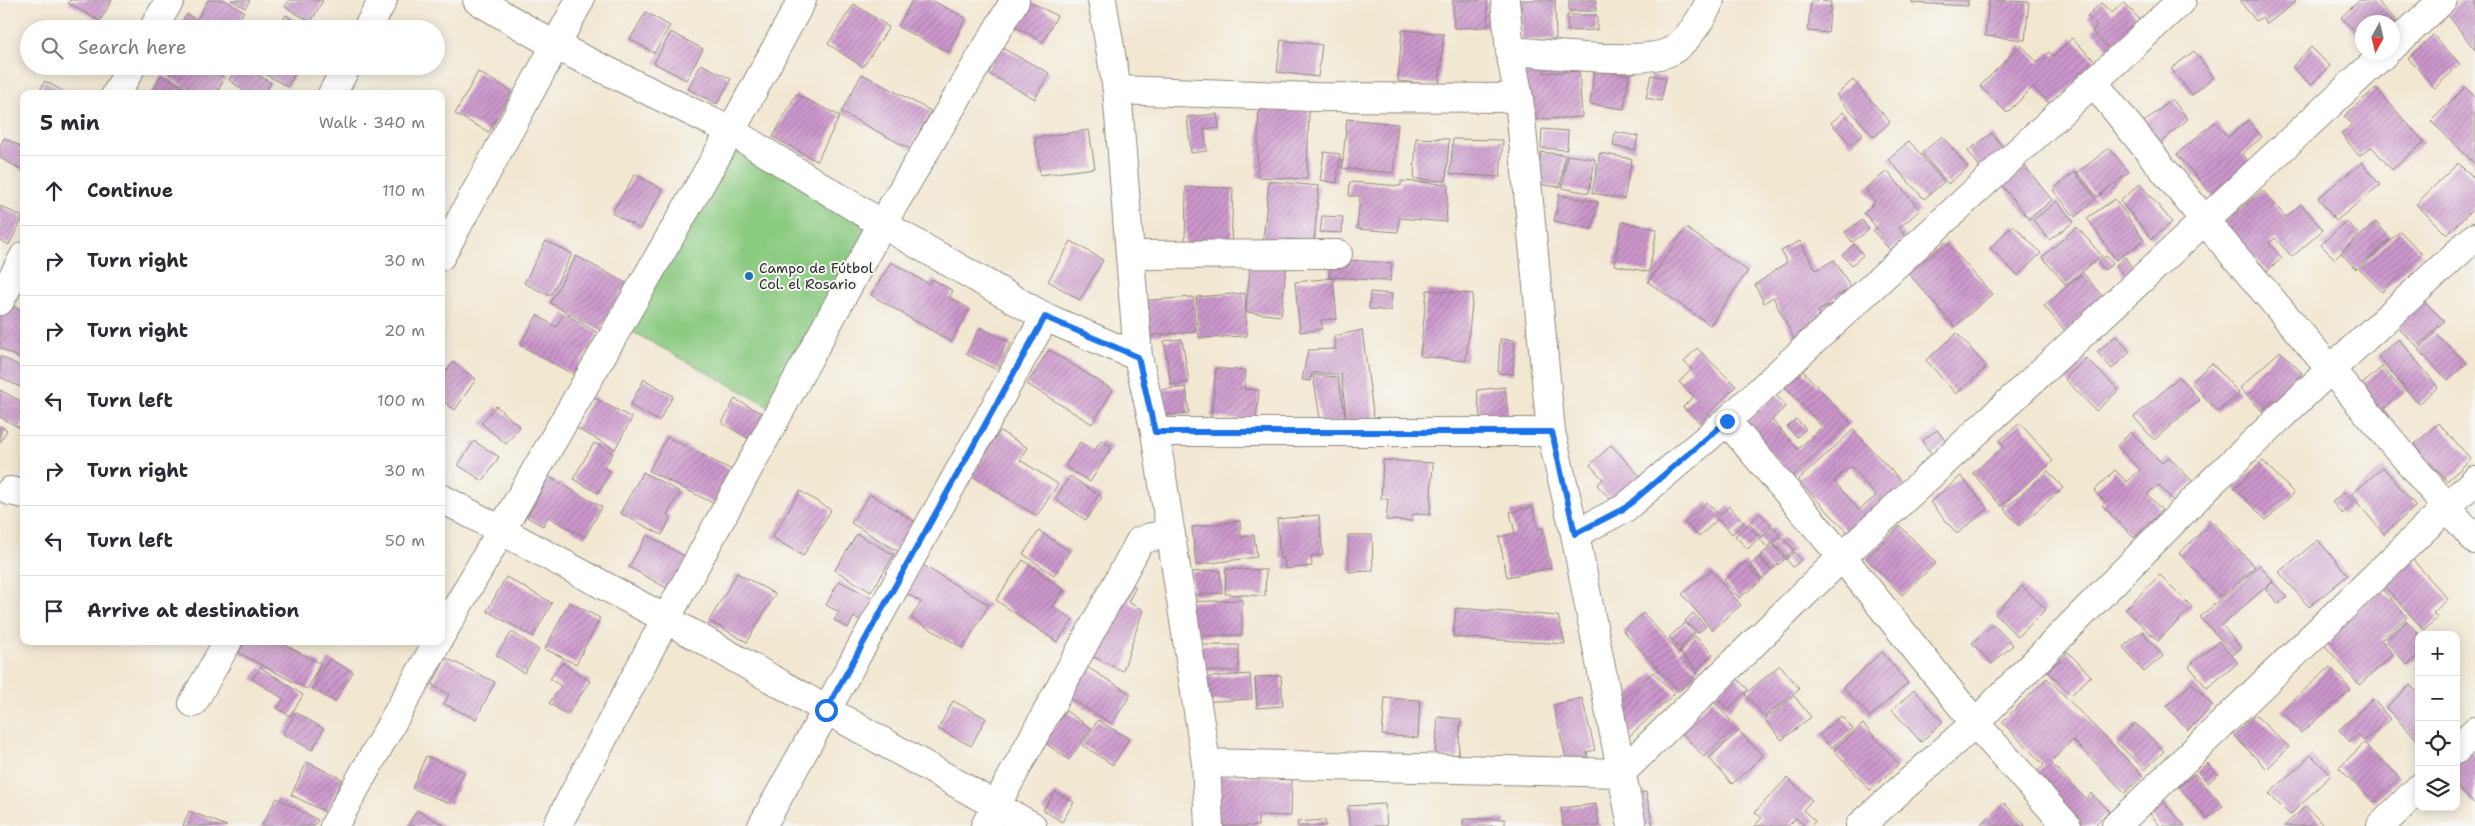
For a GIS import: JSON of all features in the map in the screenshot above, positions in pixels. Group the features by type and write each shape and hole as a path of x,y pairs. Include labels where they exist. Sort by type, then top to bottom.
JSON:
{"street":[{"path":"158,20 170,0"},
{"path":"372,20 383,0"},
{"path":"477,0 554,45 731,131 882,224 1045,317 1138,357"},
{"path":"445,249 580,0"},
{"path":"445,628 731,131 802,0"},
{"path":"557,826 666,619 882,224 1015,0"},
{"path":"1102,0 1117,90 1138,357 1155,432 1206,763 1209,826"},
{"path":"1506,0 1510,51 1519,98 1552,432 1575,534 1632,826"},
{"path":"1510,51 1648,59 1672,51 1702,19 1710,0"},
{"path":"1575,534 1625,508 1727,421 2182,0"},
{"path":"2400,40 2443,0"},
{"path":"1206,763 1621,773 1842,557 2377,60"},
{"path":"118,90 127,75"},
{"path":"334,90 342,75"},
{"path":"2094,83 2205,221 2475,540"},
{"path":"1117,90 1314,97 1519,98"},
{"path":"1860,826 1975,723 2211,483 2330,370 2475,237"},
{"path":"1130,255 1338,254"},
{"path":"0,301 16,263"},
{"path":"762,826 1045,317"},
{"path":"1727,421 1842,557 1975,723 2067,826"},
{"path":"1155,432 1552,432"},
{"path":"2116,826 2475,480"},
{"path":"445,500 501,528 826,710 990,816 1032,826"},
{"path":"990,816 1140,541 1171,534"},
{"path":"193,703 226,645"},
{"path":"334,826 436,645"},
{"path":"2460,746 2475,731"},
{"path":"2381,826 2415,792"}],"green space":[{"name":"Campo de Fútbol Col. el Rosario","path":"722,143 876,225 774,409 622,326"}],"building":[{"path":"70,0 112,0 101,20 68,3"},
{"path":"208,0 225,0 244,11 239,20 197,19"},
{"path":"231,0 250,0 245,8"},
{"path":"289,0 323,0 312,20 308,20 285,7"},
{"path":"912,0 931,0 966,18 948,52 898,27"},
{"path":"1027,0 1057,16 1043,42 1011,24"},
{"path":"1453,0 1487,0 1488,27 1454,28"},
{"path":"1521,0 1555,0 1556,39 1521,40"},
{"path":"1569,0 1596,0 1596,11 1569,11"},
{"path":"1912,0 1968,0 1968,6 1912,3"},
{"path":"1989,0 2029,2 2025,40 1985,36"},
{"path":"2239,0 2294,0 2296,2 2267,24 2262,17 2256,21"},
{"path":"2360,0 2376,0 2390,15 2355,15 2355,32 2341,17"},
{"path":"2461,0 2475,0 2475,50 2448,15"},
{"path":"1811,1 1831,2 1828,33 1808,31"},
{"path":"2124,2 2141,21 2110,50 2092,31 2097,26 2087,16 2101,3 2112,13"},
{"path":"854,4 889,27 863,67 828,44"},
{"path":"646,12 670,26 654,53 630,39"},
{"path":"187,14 197,20 183,20"},
{"path":"286,15 294,20 283,20"},
{"path":"1567,15 1597,15 1597,30 1568,31"},
{"path":"1402,30 1444,34 1439,85 1398,81"},
{"path":"671,32 703,49 686,80 654,63"},
{"path":"2433,35 2460,64 2435,88 2408,58"},
{"path":"2072,38 2096,62 2052,106 2033,87 2007,113 1980,86 2021,45 2038,63 2049,52 2054,56"},
{"path":"1281,40 1322,45 1318,77 1277,72"},
{"path":"1000,47 1049,73 1035,99 986,72"},
{"path":"2311,47 2330,66 2311,85 2292,67"},
{"path":"2194,51 2214,77 2192,95 2171,69"},
{"path":"701,64 731,79 717,104 688,89"},
{"path":"1544,64 1544,73 1579,71 1582,117 1527,120 1524,65"},
{"path":"1594,70 1629,75 1624,109 1590,104"},
{"path":"478,72 512,91 489,132 455,114"},
{"path":"862,74 931,111 910,149 841,112"},
{"path":"161,75 188,90 153,90"},
{"path":"170,75 220,75 225,78 218,90 190,90 169,77"},
{"path":"232,75 258,75 271,83 267,90 243,90 229,80"},
{"path":"267,75 294,75 288,87"},
{"path":"1651,75 1666,78 1661,101 1646,98"},
{"path":"1853,80 1890,122 1874,137 1836,95"},
{"path":"45,81 61,90 40,90"},
{"path":"2465,87 2475,97 2475,164 2431,121"},
{"path":"2376,88 2424,142 2392,170 2372,147 2359,156 2341,133 2353,125 2344,116"},
{"path":"796,94 840,116 817,161 773,137"},
{"path":"2172,99 2188,119 2160,143 2143,123"},
{"path":"1259,100 1309,109 1307,179 1257,177"},
{"path":"1843,112 1863,134 1851,145 1831,123"},
{"path":"1217,114 1219,128 1204,129 1207,151 1191,153 1187,117"},
{"path":"1347,119 1398,124 1393,173 1342,168"},
{"path":"2248,120 2262,137 2242,154 2251,165 2214,197 2177,154 2215,122 2228,137"},
{"path":"1542,129 1568,131 1567,150 1541,148"},
{"path":"1089,130 1095,168 1040,175 1035,138"},
{"path":"1615,132 1638,136 1635,150 1613,146"},
{"path":"1992,133 2007,152 1983,171 1968,151"},
{"path":"1942,136 1968,167 1948,184 1922,153"},
{"path":"4,138 20,146 20,169 0,158 0,146"},
{"path":"1416,138 1449,139 1446,181 1414,179"},
{"path":"1453,139 1503,140 1500,177 1450,174"},
{"path":"1909,141 1944,182 1924,199 1888,159"},
{"path":"2109,148 2129,172 2097,197 2077,173"},
{"path":"1324,152 1340,154 1337,183 1320,180"},
{"path":"1541,152 1565,155 1560,187 1536,184"},
{"path":"1600,153 1632,159 1624,199 1592,193"},
{"path":"1567,155 1595,159 1589,193 1562,188"},
{"path":"2362,162 2380,185 2336,221 2318,198"},
{"path":"2458,163 2475,180 2475,207 2447,235 2416,204"},
{"path":"2024,165 2052,200 2029,219 2000,183"},
{"path":"1887,171 1920,210 1899,228 1906,237 1890,250 1873,231 1877,228 1864,213 1875,202 1865,189"},
{"path":"2074,172 2096,199 2075,217 2053,190"},
{"path":"635,174 663,190 640,229 612,213"},
{"path":"1269,181 1319,186 1314,241 1287,239 1285,252 1262,250"},
{"path":"1401,181 1448,184 1446,222 1399,218 1398,232 1357,229 1360,196 1349,196 1350,182 1401,186"},
{"path":"2140,184 2172,222 2152,239 2120,201"},
{"path":"1186,187 1233,188 1231,250 1185,249"},
{"path":"2262,190 2286,217 2301,204 2323,230 2292,257 2275,238 2269,243 2282,258 2267,271 2224,223"},
{"path":"1559,195 1598,202 1592,229 1554,221"},
{"path":"2115,199 2144,240 2116,260 2087,218"},
{"path":"2057,201 2074,222 2049,240 2033,220"},
{"path":"0,206 20,216 20,223 9,245 0,240"},
{"path":"1322,216 1343,217 1342,233 1320,232"},
{"path":"1862,220 1869,230 1852,242 1845,232"},
{"path":"2346,221 2359,234 2335,259 2321,245"},
{"path":"1622,222 1657,229 1649,272 1614,265"},
{"path":"2376,222 2390,238 2356,269 2341,253"},
{"path":"2013,225 2041,253 2018,276 1990,248"},
{"path":"2077,227 2102,256 2066,285 2042,257"},
{"path":"1686,228 1748,271 1710,325 1648,282"},
{"path":"2400,231 2422,254 2382,292 2359,269"},
{"path":"546,241 572,254 550,296 524,283"},
{"path":"1071,241 1103,260 1080,300 1048,281"},
{"path":"1800,241 1816,270 1834,260 1851,287 1833,299 1835,302 1818,311 1820,314 1794,339 1773,297 1764,303 1755,285 1787,262 1781,251"},
{"path":"1946,242 1992,294 1955,327 1909,274"},
{"path":"1854,244 1863,255 1852,265 1842,255"},
{"path":"576,256 626,283 601,330 550,303"},
{"path":"2106,256 2113,264 2104,270 2098,262"},
{"path":"2125,257 2133,269 2124,276 2116,265"},
{"path":"1331,259 1392,263 1390,281 1329,277"},
{"path":"891,262 929,284 932,279 953,291 949,297 970,309 951,342 871,295"},
{"path":"1250,266 1286,269 1281,316 1246,312"},
{"path":"2083,273 2106,301 2067,333 2044,306"},
{"path":"1333,278 1337,319 1321,320 1322,329 1300,332 1295,282"},
{"path":"1427,290 1473,294 1466,361 1420,356"},
{"path":"1370,292 1392,294 1391,311 1369,309"},
{"path":"1245,293 1247,336 1199,338 1196,297"},
{"path":"1193,297 1196,332 1141,336 1138,301"},
{"path":"2422,299 2444,321 2418,347 2396,326"},
{"path":"6,302 20,310 20,359 0,348 0,313"},
{"path":"564,313 598,333 574,375 520,345 537,315 556,327"},
{"path":"980,327 1011,343 997,370 966,354"},
{"path":"1362,330 1374,420 1347,422 1341,374 1312,373 1310,381 1302,380 1308,350 1336,349 1334,336"},
{"path":"1957,333 1987,367 1956,394 1926,360"},
{"path":"2435,333 2467,363 2448,380 2418,350"},
{"path":"2116,336 2130,352 2112,369 2097,352"},
{"path":"1182,339 1189,382 1171,385 1164,341"},
{"path":"1500,339 1515,340 1513,374 1498,373"},
{"path":"2399,339 2438,387 2418,404 2378,356"},
{"path":"1697,348 1736,386 1700,423 1683,407 1694,396 1679,382 1692,369 1684,362"},
{"path":"1049,350 1113,390 1092,424 1027,384"},
{"path":"2280,351 2302,373 2297,378 2301,383 2278,405 2274,400 2262,411 2240,388"},
{"path":"0,356 20,366 20,387 0,377"},
{"path":"2086,358 2119,390 2096,411 2065,379"},
{"path":"453,362 476,379 455,410 445,403 445,373"},
{"path":"2212,363 2239,393 2218,412 2191,382"},
{"path":"2382,367 2404,392 2384,409 2390,416 2380,425 2352,393"},
{"path":"1216,368 1246,371 1244,389 1259,390 1256,421 1211,417"},
{"path":"1802,370 1851,423 1792,476 1744,423 1776,395 1786,406 1772,420 1798,449 1822,427 1784,385"},
{"path":"1313,375 1338,377 1346,420 1321,424"},
{"path":"2179,377 2200,400 2154,440 2134,417"},
{"path":"644,379 673,396 659,421 630,405"},
{"path":"1186,387 1189,413 1160,416 1157,390"},
{"path":"1505,387 1509,421 1481,425 1477,390"},
{"path":"0,390 20,401 20,428 0,417"},
{"path":"593,397 632,418 615,449 576,428"},
{"path":"735,399 765,415 751,440 722,423"},
{"path":"496,406 520,427 506,444 481,423"},
{"path":"1796,419 1806,429 1797,437 1787,427"},
{"path":"2020,423 2053,461 2001,506 1973,473 2004,446 1999,441"},
{"path":"2438,423 2471,459 2447,481 2414,445"},
{"path":"0,426 7,430 0,443"},
{"path":"1853,430 1905,485 1850,535 1798,480","holes":["1851,466 1876,496 1859,510 1834,481"]},
{"path":"1937,430 1947,443 1932,455 1922,441"},
{"path":"1000,431 1028,448 1020,460 1058,484 1037,516 972,476"},
{"path":"2131,432 2162,463 2169,457 2193,482 2174,501 2158,485 2147,494 2162,510 2134,538 2102,505 2105,502 2094,491 2115,470 2127,482 2140,470 2117,446"},
{"path":"667,437 732,470 715,504 649,471"},
{"path":"1101,440 1112,447 1090,482 1065,466 1080,442 1094,451"},
{"path":"474,441 499,457 483,481 458,465"},
{"path":"594,443 613,453 604,468 611,471 598,493 573,479"},
{"path":"1611,445 1640,476 1613,502 1597,485 1603,479 1590,465"},
{"path":"1383,460 1433,463 1430,515 1413,514 1412,521 1386,520 1388,499 1381,499"},
{"path":"2263,461 2294,493 2266,520 2234,488"},
{"path":"2383,467 2416,506 2384,534 2351,495"},
{"path":"2048,471 2063,488 2019,526 2004,509"},
{"path":"643,472 680,492 667,515 671,517 662,535 620,513"},
{"path":"1070,476 1102,497 1086,520 1055,499"},
{"path":"1961,476 1988,509 1957,534 1930,502"},
{"path":"549,477 602,507 585,537 548,517 543,526 527,517"},
{"path":"800,491 831,510 803,556 772,537"},
{"path":"2344,492 2354,504 2342,514 2332,502"},
{"path":"870,494 919,524 901,553 851,523"},
{"path":"1707,502 1719,515 1729,506 1744,523 1732,534 1718,519 1699,537 1685,522"},
{"path":"1533,507 1538,529 1543,528 1551,568 1507,577 1499,537 1515,533 1510,512"},
{"path":"1760,513 1772,526 1761,537 1749,523"},
{"path":"1319,515 1323,555 1311,556 1312,566 1285,569 1284,558 1280,558 1277,519"},
{"path":"1240,521 1241,537 1254,535 1257,557 1196,565 1192,527"},
{"path":"2213,522 2255,567 2220,597 2179,553"},
{"path":"1747,525 1759,537 1748,549 1735,536"},
{"path":"1900,526 1936,563 1902,595 1866,558"},
{"path":"1774,527 1780,536 1767,547 1760,539"},
{"path":"1039,531 1070,551 1054,575 1023,554"},
{"path":"857,534 894,555 871,592 835,570"},
{"path":"647,535 688,558 670,590 629,567"},
{"path":"1348,535 1372,535 1373,571 1349,572"},
{"path":"1782,537 1794,550 1786,557 1774,544"},
{"path":"2318,540 2348,575 2309,607 2279,572"},
{"path":"1773,544 1785,559 1772,570 1760,556"},
{"path":"1795,552 1801,560 1793,567 1786,559"},
{"path":"1759,557 1771,571 1762,579 1750,565"},
{"path":"2412,559 2448,599 2433,613 2438,618 2424,630 2383,585"},
{"path":"1023,560 1064,590 1053,606 1073,620 1057,642 996,600"},
{"path":"1745,562 1761,581 1739,598 1724,580"},
{"path":"921,564 989,605 963,648 911,618 921,602 904,592"},
{"path":"2260,565 2273,581 2222,625 2241,648 2234,654 2200,617"},
{"path":"1226,569 1266,570 1265,596 1225,594"},
{"path":"1220,570 1222,593 1193,595 1191,572"},
{"path":"1711,570 1741,605 1712,630 1682,594"},
{"path":"737,573 775,594 747,642 709,621"},
{"path":"2160,575 2192,607 2158,641 2125,609"},
{"path":"506,577 552,603 533,637 487,611"},
{"path":"1121,579 1136,587 1128,602 1143,610 1123,671 1081,651"},
{"path":"839,581 874,599 862,621 854,617 848,628 834,620 839,612 826,605"},
{"path":"2273,582 2287,597 2279,604 2265,589"},
{"path":"2022,586 2046,609 2018,637 1995,614"},
{"path":"2382,589 2407,617 2381,640 2394,655 2359,685 2322,642"},
{"path":"1242,600 1242,635 1187,636 1186,602"},
{"path":"569,602 600,618 576,664 545,649"},
{"path":"1456,608 1558,616 1565,644 1453,637"},
{"path":"1643,613 1698,673 1679,691 1623,631"},
{"path":"1693,613 1706,626 1698,633 1685,621"},
{"path":"2407,621 2416,631 2415,658 2407,665 2385,640"},
{"path":"1685,623 1695,633 1679,648 1669,637"},
{"path":"1993,624 2013,645 1992,664 1972,643"},
{"path":"2142,631 2163,656 2144,672 2123,647"},
{"path":"512,632 539,650 524,673 496,655"},
{"path":"1695,636 1713,654 1697,669 1679,651"},
{"path":"2219,641 2238,663 2207,688 2189,666"},
{"path":"243,645 285,645 321,664 307,689 239,653"},
{"path":"1194,645 1239,645 1239,671 1194,671"},
{"path":"1882,652 1908,683 1870,717 1843,687"},
{"path":"2068,652 2091,676 2071,695 2048,671"},
{"path":"446,658 495,682 476,719 444,704 449,694 432,685"},
{"path":"329,659 353,672 335,702 312,689"},
{"path":"562,663 590,681 567,715 549,703 561,686 550,679"},
{"path":"1082,664 1131,694 1112,724 1063,694"},
{"path":"1780,665 1800,689 1765,717 1745,694"},
{"path":"260,667 303,695 290,716 277,708 284,699 252,679"},
{"path":"2330,667 2351,690 2301,733 2281,711"},
{"path":"1653,672 1674,694 1619,746 1610,713"},
{"path":"1250,674 1252,699 1198,702 1197,678"},
{"path":"1281,675 1283,706 1257,708 1255,678"},
{"path":"1734,676 1748,689 1729,710 1714,696"},
{"path":"2047,678 2143,776 2125,793 2073,740 2050,762 2086,799 2091,793 2109,811 2094,826 2076,826 2030,779 2044,765 2002,722"},
{"path":"2192,683 2213,706 2188,730 2166,706"},
{"path":"2410,685 2415,690 2415,738 2386,708"},
{"path":"1914,690 1943,722 1921,742 1892,710"},
{"path":"1794,696 1811,717 1782,740 1765,720"},
{"path":"1385,698 1420,700 1418,738 1382,735"},
{"path":"1582,698 1595,750 1587,752 1589,761 1568,766 1553,705"},
{"path":"2373,699 2390,719 2364,741 2358,734 2350,742 2339,730"},
{"path":"1712,700 1737,727 1704,757 1679,730"},
{"path":"953,701 986,718 971,746 938,729"},
{"path":"1066,711 1091,728 1069,760 1044,742"},
{"path":"296,712 324,729 312,750 283,734"},
{"path":"2255,715 2289,747 2267,769 2234,736"},
{"path":"1841,716 1853,729 1831,748 1819,735"},
{"path":"1438,717 1461,719 1458,758 1435,757"},
{"path":"1098,720 1129,739 1113,765 1082,745"},
{"path":"2135,723 2164,751 2145,770 2116,742"},
{"path":"1863,724 1899,764 1870,790 1834,750"},
{"path":"1739,731 1763,756 1732,784 1709,758"},
{"path":"2364,743 2399,777 2374,802 2339,768"},
{"path":"2469,748 2475,756 2475,804 2460,790 2460,757"},
{"path":"2311,755 2331,775 2290,815 2269,794"},
{"path":"426,756 464,772 451,804 412,788"},
{"path":"307,762 342,779 326,812 291,795"},
{"path":"2207,763 2218,774 2208,783 2198,772"},
{"path":"2195,774 2223,806 2207,819 2179,787"},
{"path":"1211,775 1292,778 1291,816 1258,815 1258,826 1210,826"},
{"path":"1787,778 1812,800 1803,810 1815,821 1811,826 1805,826 1796,818 1788,826 1754,826 1762,818 1755,812"},
{"path":"1055,792 1074,802 1062,822 1043,810"},
{"path":"1646,792 1653,826 1635,826 1628,796"},
{"path":"277,798 318,820 314,826 261,826"},
{"path":"2160,798 2185,826 2160,826 2146,809"},
{"path":"2004,803 2024,826 1979,826"},
{"path":"1385,804 1387,826 1349,826 1348,806"},
{"path":"1596,804 1599,826 1563,826 1561,808"},
{"path":"2306,806 2324,826 2284,826"},
{"path":"417,810 445,826 408,826"},
{"path":"189,811 227,826 183,826"},
{"path":"1463,819 1505,819 1505,826 1463,826"},
{"path":"1325,820 1326,826 1298,826 1297,822"}],"place":[{"name":"Campo de Fútbol Col. el Rosario","path":"749,276"}],"route":[{"path":"826,710 1045,317 1138,357 1155,432 1552,432 1575,534 1625,508 1727,421"}]}
